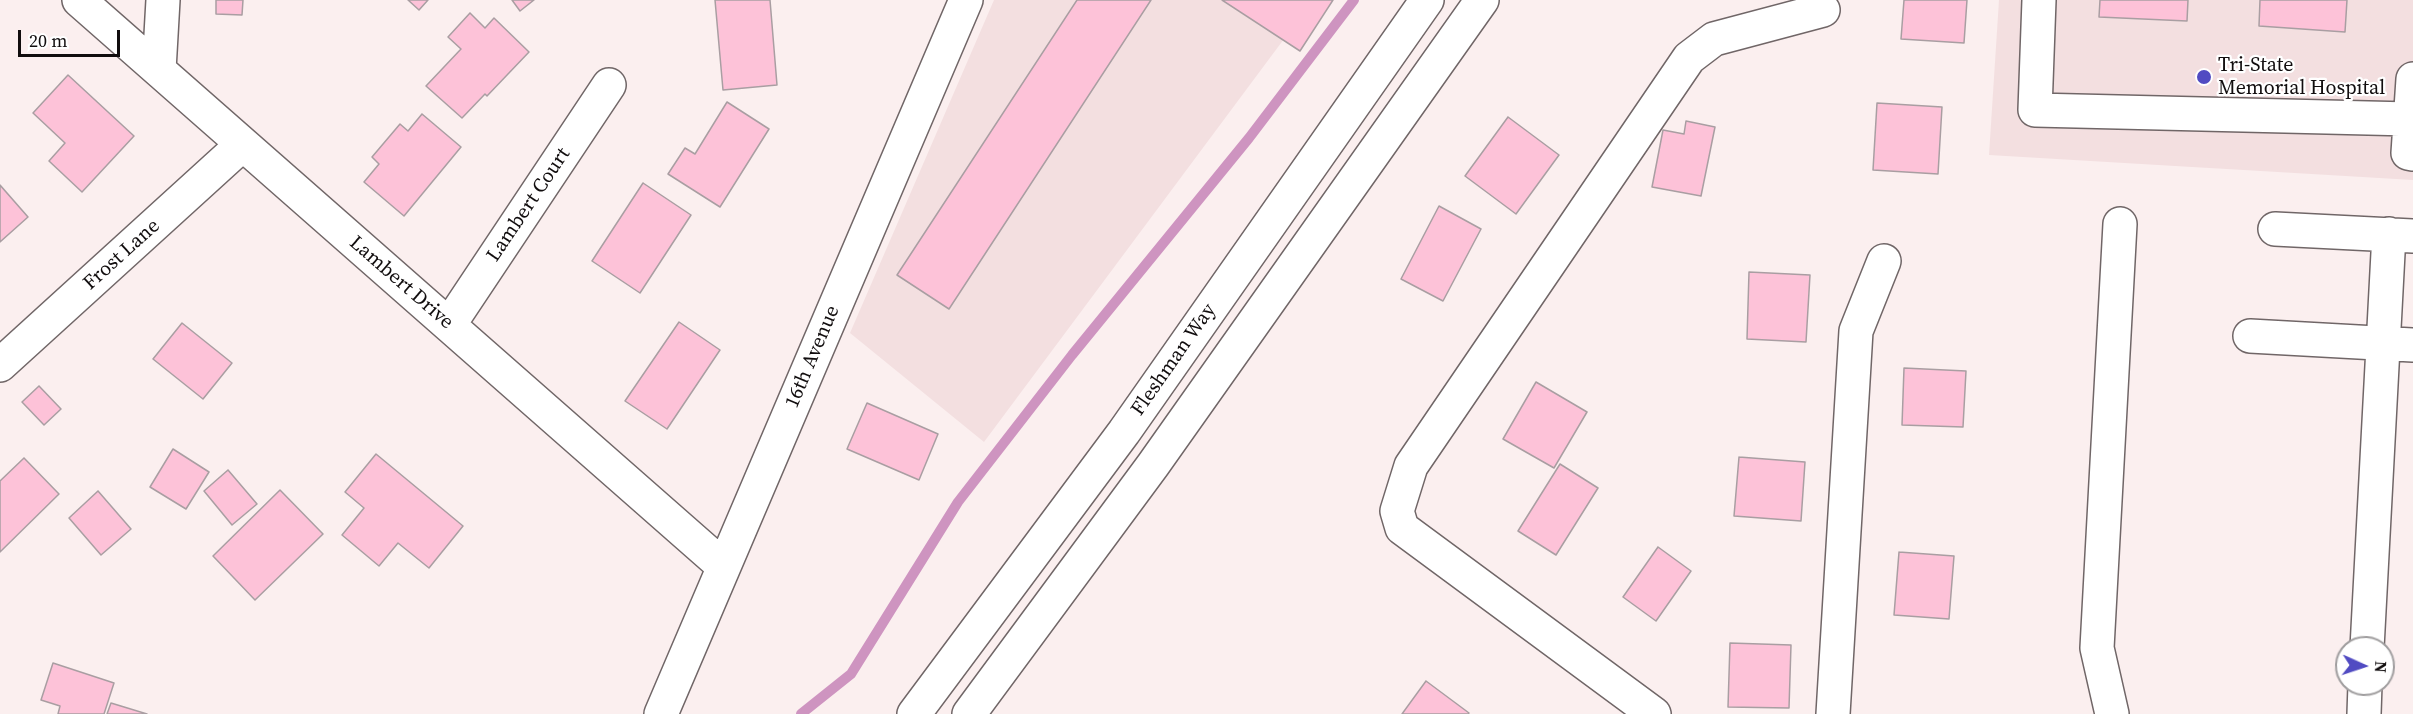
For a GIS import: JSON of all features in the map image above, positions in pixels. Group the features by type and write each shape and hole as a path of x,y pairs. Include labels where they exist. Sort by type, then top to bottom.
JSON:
{"street":[{"name":"Lambert Drive","path":"79,0 723,566"},
{"path":"159,70 164,0"},
{"name":"16th Avenue","path":"661,714 966,0"},
{"name":"Fleshman Way","path":"914,714 1124,432 1427,0"},
{"path":"969,714 1153,465 1482,0"},
{"path":"2039,0 2035,110 2410,119"},
{"path":"1654,714 1402,528 1397,511 1411,466 1689,58 1714,39 1823,10"},
{"path":"2413,79 2408,153 2413,154"},
{"name":"Lambert Court","path":"449,326 609,85"},
{"name":"Frost Lane","path":"0,365 243,144"},
{"path":"2112,714 2097,648 2120,224"},
{"path":"2275,228 2401,235 2398,344 2368,636"},
{"path":"1833,714 1856,331 1884,261"},
{"path":"2250,336 2398,344"},
{"path":"2364,714 2365,696"}],"shaded area":[{"path":"994,0 1313,0 984,442 850,333"},
{"name":"Tri-State Memorial Hospital","path":"1999,0 2413,0 2413,180 1989,155"}],"building":[{"path":"216,0 243,0 242,15 216,14"},
{"path":"408,0 428,0 419,10"},
{"path":"512,0 534,0 520,11"},
{"path":"715,0 770,0 777,85 723,90"},
{"path":"1077,0 1151,0 949,309 897,275"},
{"path":"1222,0 1333,0 1300,51"},
{"path":"1904,0 1967,0 1964,43 1901,39"},
{"path":"2100,0 2188,0 2187,21 2099,17"},
{"path":"2260,0 2347,0 2345,32 2259,26"},
{"path":"470,13 485,28 494,18 529,52 487,96 485,94 462,118 426,86 461,49 448,37"},
{"path":"68,75 134,136 82,192 49,161 65,143 33,113"},
{"path":"727,102 769,129 720,207 668,174 685,148 695,154"},
{"path":"1877,103 1942,107 1938,174 1873,170"},
{"path":"422,114 461,147 404,216 364,182 379,164 372,157 400,124 408,131"},
{"path":"1508,117 1559,155 1516,214 1465,176"},
{"path":"1686,121 1715,127 1701,196 1652,187 1663,130 1684,134"},
{"path":"643,183 691,215 640,293 592,261"},
{"path":"0,185 28,217 0,242"},
{"path":"1439,206 1481,229 1443,301 1401,279"},
{"path":"1749,272 1810,275 1806,342 1747,339"},
{"path":"679,322 720,350 667,429 625,401"},
{"path":"182,323 232,363 203,399 153,359"},
{"path":"1904,368 1966,371 1963,427 1902,425"},
{"path":"1536,382 1587,412 1554,468 1503,439"},
{"path":"39,386 61,409 44,425 22,402"},
{"path":"867,403 938,434 919,480 847,449"},
{"path":"173,449 209,472 186,509 150,487"},
{"path":"376,454 463,526 429,568 398,543 379,566 342,535 364,508 345,492"},
{"path":"1739,457 1805,462 1801,521 1734,516"},
{"path":"24,458 59,494 0,552 0,481"},
{"path":"1560,464 1598,488 1556,555 1518,531"},
{"path":"228,470 257,504 232,525 204,491"},
{"path":"280,490 323,534 255,600 213,556"},
{"path":"98,491 131,529 101,555 69,518"},
{"path":"1658,547 1691,571 1656,621 1623,597"},
{"path":"1899,552 1954,556 1949,619 1894,615"},
{"path":"1730,643 1791,645 1789,708 1728,707"},
{"path":"53,663 114,683 104,714 58,714 60,706 41,700"},
{"path":"1426,681 1469,713 1402,714"},
{"path":"111,703 147,714 107,714"}],"waterway":[{"path":"801,714 851,674 958,502 1072,355 1249,138 1354,0"}],"place":[{"name":"Tri-State Memorial Hospital","path":"2204,77"}]}
